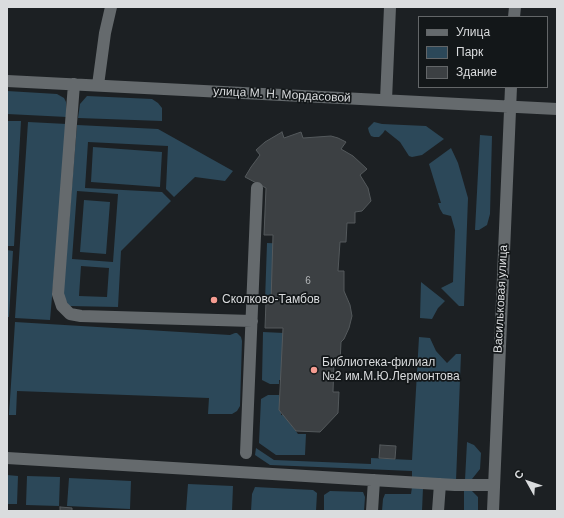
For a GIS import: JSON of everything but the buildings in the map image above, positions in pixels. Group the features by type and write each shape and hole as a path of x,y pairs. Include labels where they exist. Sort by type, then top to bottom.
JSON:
{"street":[{"path":"98,85 105,32 111,7"},
{"path":"386,100 390,7"},
{"name":"улица М. Н. Мордасовой","path":"7,81 557,109"},
{"path":"74,84 58,294 62,306 70,314 81,316 252,321"},
{"name":"Васильковая улица","path":"493,511 511,88"},
{"path":"246,453 258,188"},
{"path":"7,458 440,484 494,485"},
{"path":"372,511 374,480"},
{"path":"438,511 440,484"}],"green space":[{"path":"7,91 57,94 64,98 66,102 67,117 7,114"},
{"path":"87,96 152,99 162,108 162,121 78,118 80,104"},
{"path":"7,121 21,121 14,246 7,246"},
{"path":"28,122 67,124 50,320 15,318"},
{"path":"374,122 382,124 426,126 444,139 422,155 412,157 409,156 400,142 385,130 379,137 371,136 368,128"},
{"path":"77,125 158,129 233,171 225,181 195,177 174,197 166,189 168,146 88,142 85,188 162,192 171,201 121,251 118,307 69,306 63,295","holes":["77,191 118,194 113,262 72,259","81,266 109,268 107,297 79,296"]},
{"path":"480,135 492,136 490,214 487,225 479,230 475,230"},
{"path":"93,147 162,152 160,187 91,182"},
{"path":"451,148 458,163 468,198 464,306 459,306 441,288 453,282 455,230 451,216 443,214 440,209 438,203 441,203 429,164"},
{"path":"84,200 110,202 106,254 80,252"},
{"path":"267,243 295,244 284,302 265,301"},
{"path":"7,250 13,251 9,317 7,317"},
{"path":"421,282 445,301 438,308 432,319 420,318"},
{"path":"15,322 230,335 237,333 241,337 242,341 240,406 237,411 232,414 208,414 209,398 17,391 16,415 9,415"},
{"path":"263,332 284,333 282,380 279,380 279,384 270,384 262,380"},
{"path":"419,337 430,338 436,351 447,363 456,354 461,354 456,481 412,479 412,471 270,465 255,455 256,448 274,460 371,464 371,458 412,460"},
{"path":"268,395 279,395 279,399 281,399 281,415 284,415 298,434 306,434 305,455 276,455 259,443 261,399"},
{"path":"467,442 474,445 481,453 480,469 472,479 465,480"},
{"path":"7,475 18,476 17,504 7,504"},
{"path":"27,476 60,477 59,506 26,505"},
{"path":"69,478 131,481 130,509 67,506"},
{"path":"188,484 233,486 232,511 186,511"},
{"path":"255,487 313,490 317,493 316,511 251,511 252,494"},
{"path":"412,487 423,488 422,511 382,511 385,494 411,494"},
{"path":"464,490 472,491 478,497 478,511 464,511"},
{"path":"330,491 363,492 365,497 364,511 324,511 324,495"}],"place":[{"name":"Сколково-Тамбов","path":"214,300"},
{"name":"Библиотека-филиал №2 им.М.Ю.Лермонтова","path":"314,370"}]}
